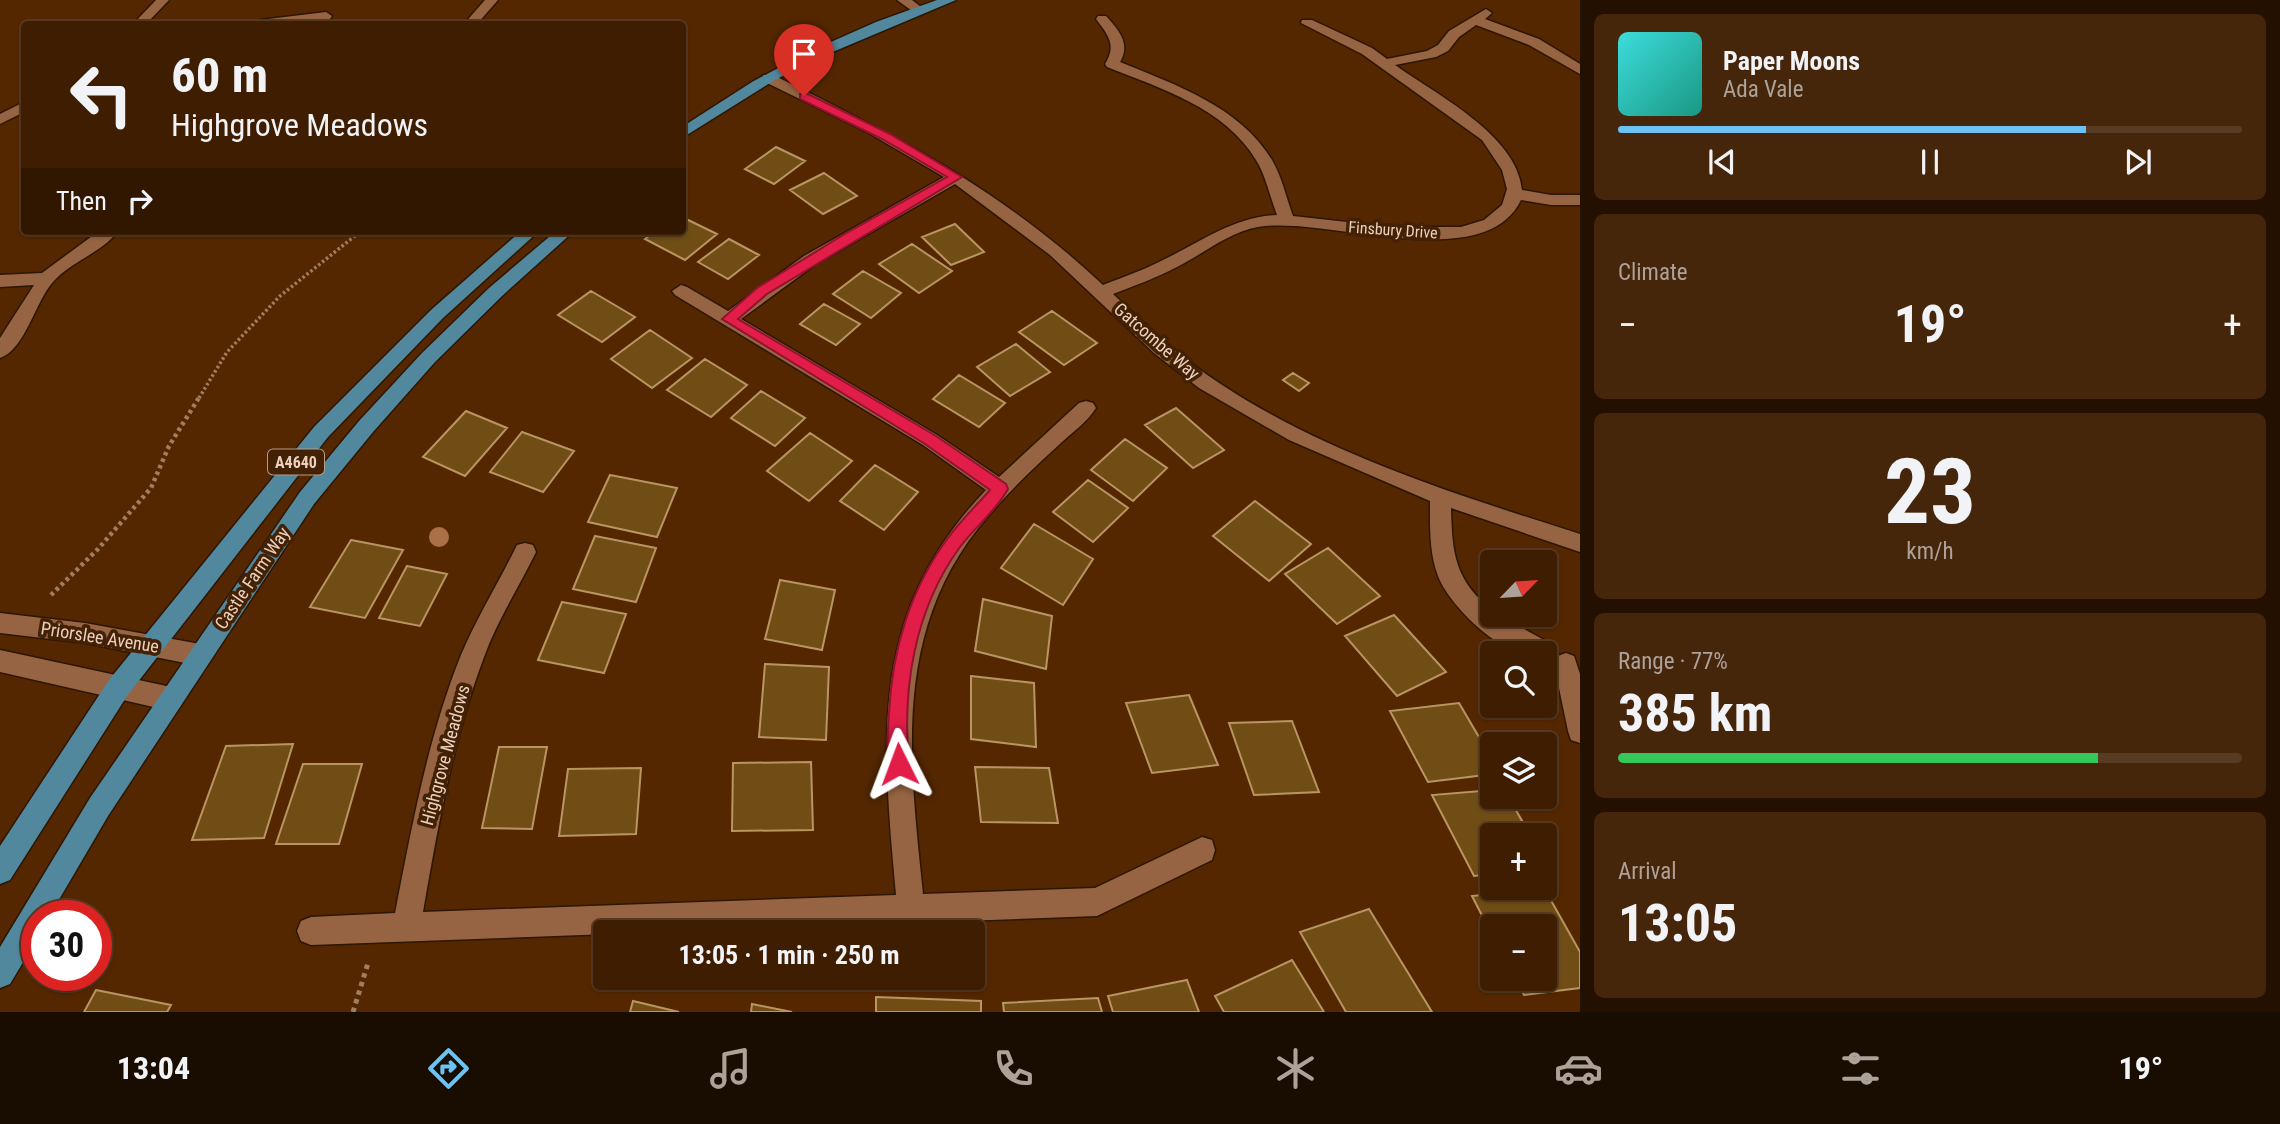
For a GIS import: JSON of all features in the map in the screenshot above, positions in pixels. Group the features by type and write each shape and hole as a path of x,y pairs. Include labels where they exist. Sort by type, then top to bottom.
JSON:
{"main road":[{"path":"686,131 768,78 919,9 950,0"},
{"name":"Castle Farm Way","path":"0,870 118,688 321,432 437,314 526,235"},
{"name":"Castle Farm Way","path":"0,974 99,807 307,498 338,458 458,329 560,235"}],"street":[{"path":"142,21 163,0"},
{"path":"473,21 492,0"},
{"path":"903,0 919,9"},
{"path":"285,21 326,16"},
{"path":"1386,63 1431,54 1443,48 1454,34 1480,16 1534,42 1580,70"},
{"path":"1102,19 1116,36 1119,47 1119,54 1112,64 1184,93 1239,131 1264,160 1287,220"},
{"path":"1307,23 1367,51 1386,63 1487,137 1499,151 1512,175 1515,194 1551,200 1580,200"},
{"path":"1312,42 1330,34"},
{"name":"Gatcombe Way","path":"768,78 886,136 956,177 1035,234 1148,336 1203,381 1256,413 1320,448 1440,498 1580,542"},
{"path":"0,120 21,108"},
{"path":"729,319 762,291 847,238 956,177"},
{"name":"Finsbury Drive","path":"1101,292 1168,264 1238,226 1262,220 1287,220 1390,232 1455,233 1497,219 1506,212 1515,194"},
{"path":"0,351 16,331 46,278 105,235"},
{"path":"0,281 46,278"},
{"path":"681,291 930,440 1000,489"},
{"path":"912,910 897,737 899,687 908,641 920,604 935,572 954,542 1000,489 1086,408"},
{"path":"1440,498 1444,558 1449,577 1456,588 1492,624 1559,659 1580,731"},
{"name":"Highgrove Meadows","path":"393,928 450,719 473,655 525,552"},
{"name":"Priorslee Avenue","path":"0,623 85,632 200,655"},
{"path":"0,661 172,699"},
{"path":"311,931 1097,902 1202,850"}],"path":[{"path":"51,595 98,549 151,488 169,446 227,352 280,296 356,235"},
{"path":"352,1012 393,928"}],"building":[{"path":"776,147 805,161 774,184 745,169"},
{"path":"824,173 857,196 823,214 790,190"},
{"path":"686,219 717,234 685,260 645,239 650,235 686,235"},
{"path":"955,224 984,252 951,265 922,237"},
{"path":"729,239 759,255 728,279 698,262"},
{"path":"912,244 952,271 919,293 879,264"},
{"path":"863,271 901,293 871,318 833,294"},
{"path":"591,291 635,317 602,342 558,315"},
{"path":"824,304 860,324 836,345 800,324"},
{"path":"1052,311 1097,343 1064,365 1019,332"},
{"path":"650,330 692,358 652,388 611,359"},
{"path":"1016,344 1050,372 1010,396 977,367"},
{"path":"705,359 747,385 711,417 667,390"},
{"path":"1293,373 1309,383 1299,391 1283,380"},
{"path":"959,375 1005,403 979,427 933,399"},
{"path":"761,391 805,418 775,446 731,418"},
{"path":"1176,408 1224,450 1193,468 1145,425"},
{"path":"466,411 507,428 465,476 423,457"},
{"path":"522,432 574,451 543,492 490,472"},
{"path":"810,433 852,461 809,501 767,471"},
{"path":"1125,439 1167,468 1133,501 1091,470"},
{"path":"875,465 918,492 884,530 840,501"},
{"path":"610,475 677,488 657,537 588,522"},
{"path":"1088,480 1128,508 1093,542 1053,512"},
{"path":"1255,501 1311,544 1269,581 1213,536"},
{"path":"1034,524 1093,559 1063,605 1001,568"},
{"path":"595,536 656,548 636,602 573,589"},
{"path":"351,540 403,550 365,618 310,607"},
{"path":"1328,548 1380,596 1337,624 1285,574"},
{"path":"407,566 447,574 420,626 379,618"},
{"path":"780,580 835,590 822,650 765,639"},
{"path":"983,599 1052,616 1046,669 975,651"},
{"path":"562,602 626,614 604,673 538,660"},
{"path":"1394,615 1446,672 1397,696 1345,636"},
{"path":"765,664 829,667 826,740 759,737"},
{"path":"971,676 1034,683 1036,747 971,739"},
{"path":"1189,695 1218,765 1152,773 1126,703"},
{"path":"1459,703 1480,739 1480,776 1428,782 1390,711"},
{"path":"1292,721 1319,792 1254,795 1229,723"},
{"path":"293,744 264,838 192,840 226,746"},
{"path":"499,747 547,747 532,829 482,828"},
{"path":"811,762 813,830 732,831 733,763"},
{"path":"303,764 362,764 339,844 276,844"},
{"path":"975,767 1049,768 1058,823 981,822"},
{"path":"641,768 636,834 559,836 568,769"},
{"path":"1480,791 1480,809 1515,809 1523,823 1480,823 1480,875 1474,876 1432,795"},
{"path":"1480,895 1480,900 1551,900 1580,952 1580,988 1557,991 1557,914 1481,914 1472,896"},
{"path":"1369,909 1432,1012 1346,1012 1300,932"},
{"path":"1292,960 1324,1012 1224,1012 1215,996"},
{"path":"1187,980 1199,1012 1113,1012 1108,996"},
{"path":"95,991 171,1005 167,1012 84,1012"},
{"path":"1522,991 1556,991 1524,995"},
{"path":"876,997 981,1001 981,1012 876,1012"},
{"path":"1098,998 1102,1012 1004,1012 1003,1003"},
{"path":"633,1001 679,1012 630,1012"},
{"path":"752,1004 792,1012 751,1012"}],"route":[{"path":"804,96 886,136 956,177 847,238 762,291 729,319 930,440 1000,489 954,542 935,572 920,604 908,641 899,687 899,764"}]}
